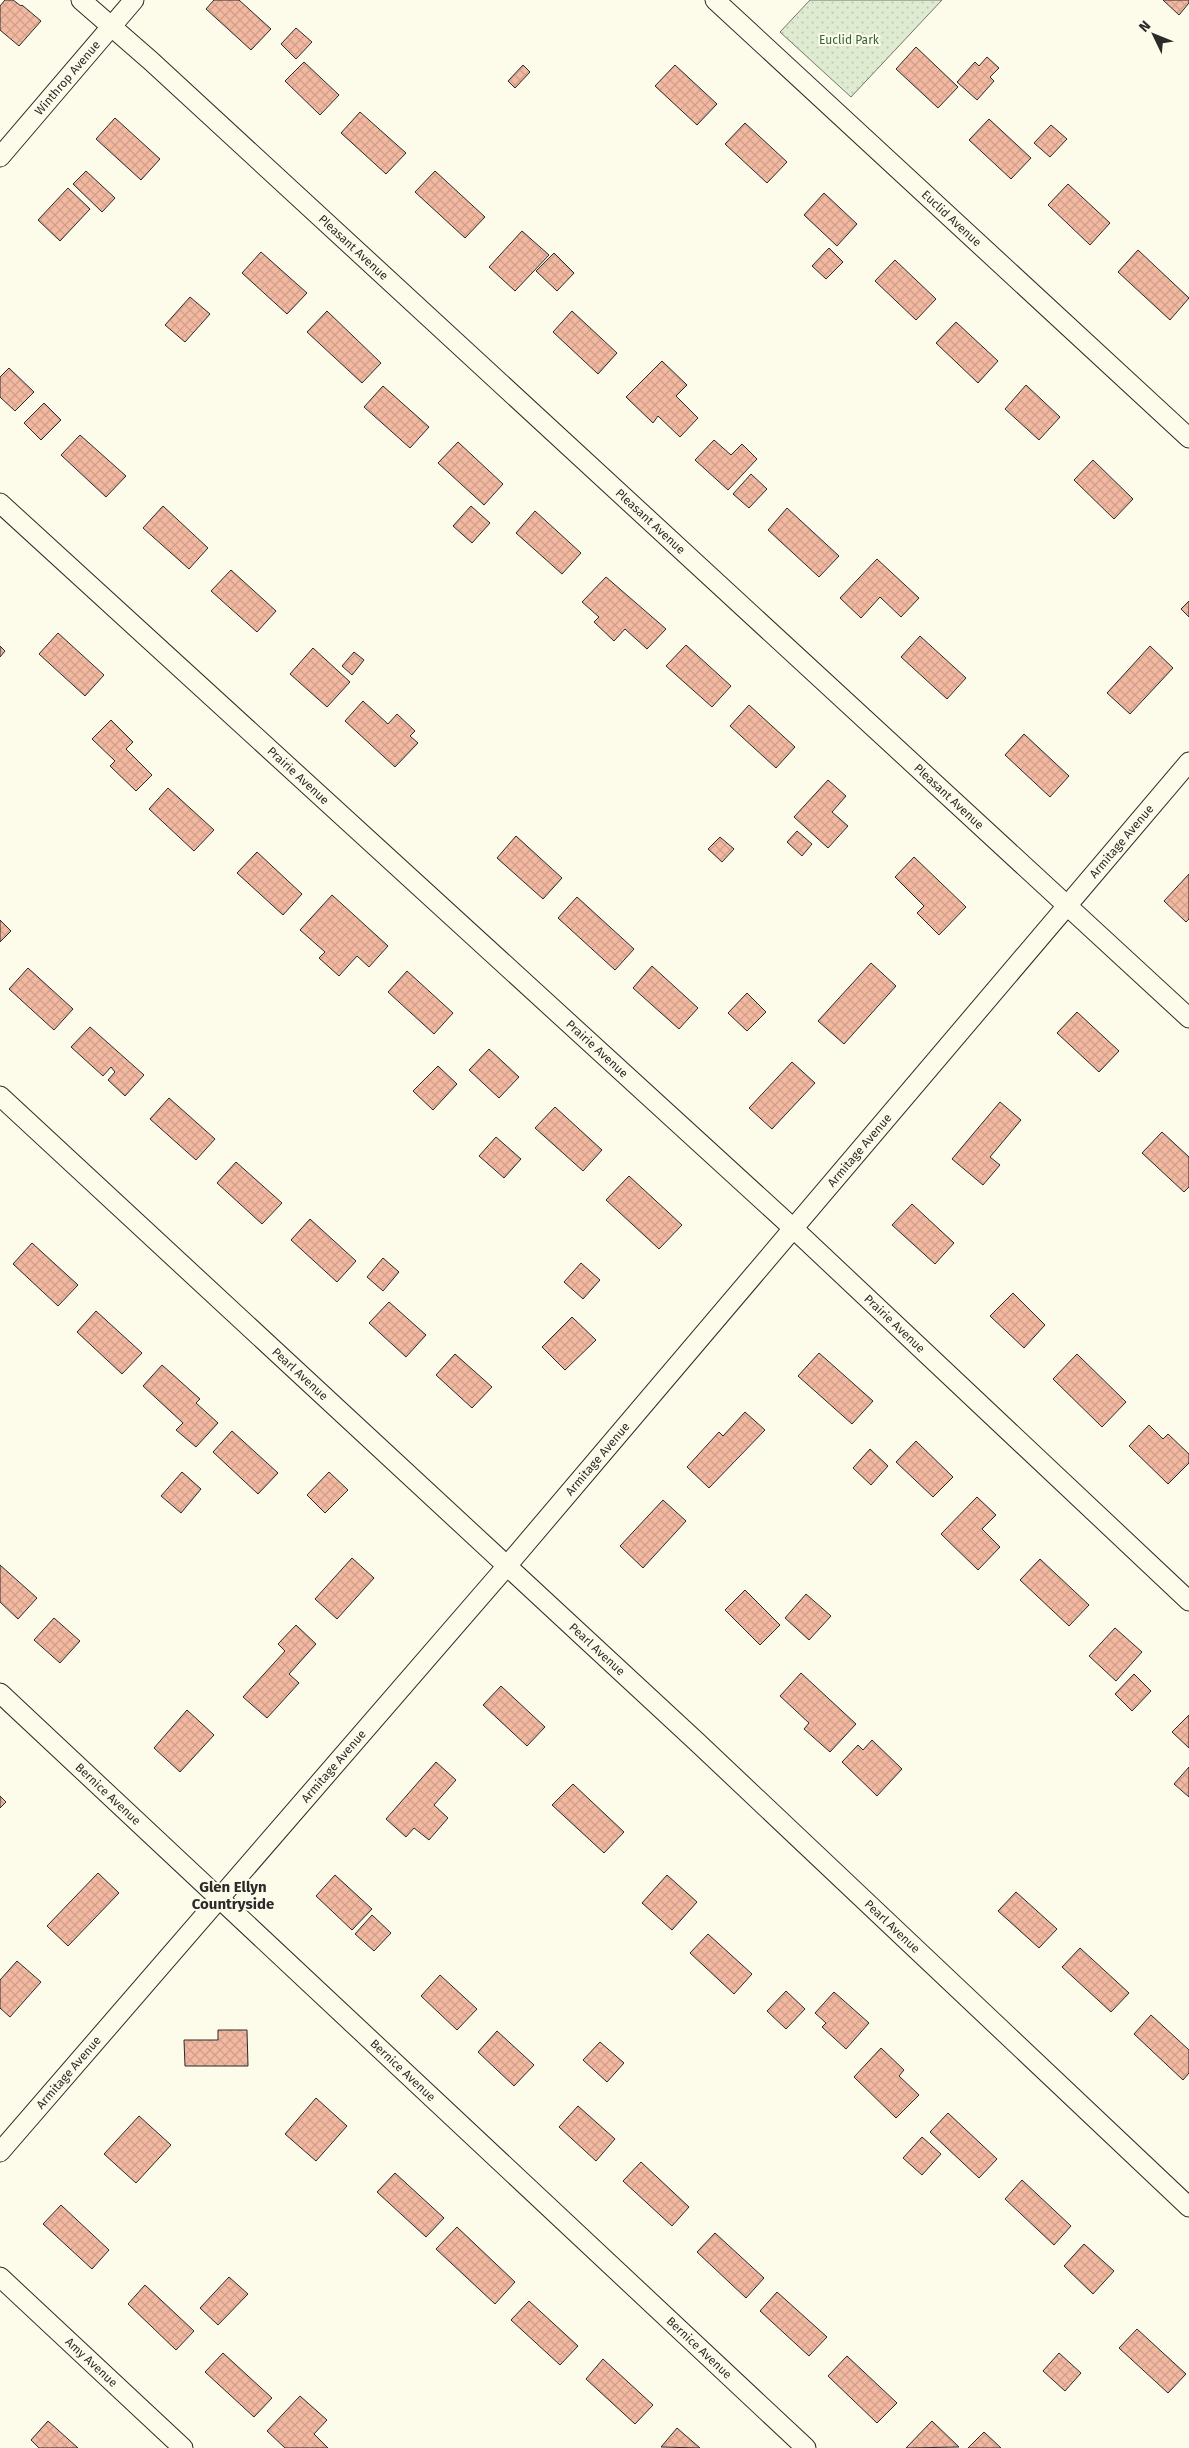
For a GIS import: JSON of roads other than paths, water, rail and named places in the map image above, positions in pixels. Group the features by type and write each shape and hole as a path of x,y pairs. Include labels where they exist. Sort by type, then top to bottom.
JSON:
{"street":[{"name":"Pleasant Avenue","path":"82,0 1189,1018"},
{"name":"Winthrop Avenue","path":"0,157 134,0"},
{"name":"Euclid Avenue","path":"715,0 1189,438"},
{"name":"Prairie Avenue","path":"0,503 794,1229 1189,1601"},
{"name":"Armitage Avenue","path":"0,2152 506,1567 1189,762"},
{"name":"Pearl Avenue","path":"0,1096 704,1749 1189,2207"},
{"name":"Bernice Avenue","path":"0,1693 806,2448"},
{"name":"Amy Avenue","path":"0,2277 183,2448"}],"district":[{"name":"Glen Ellyn Countryside","path":"233,1896"}],"park label":[{"name":"Euclid Park","path":"849,40"}]}
